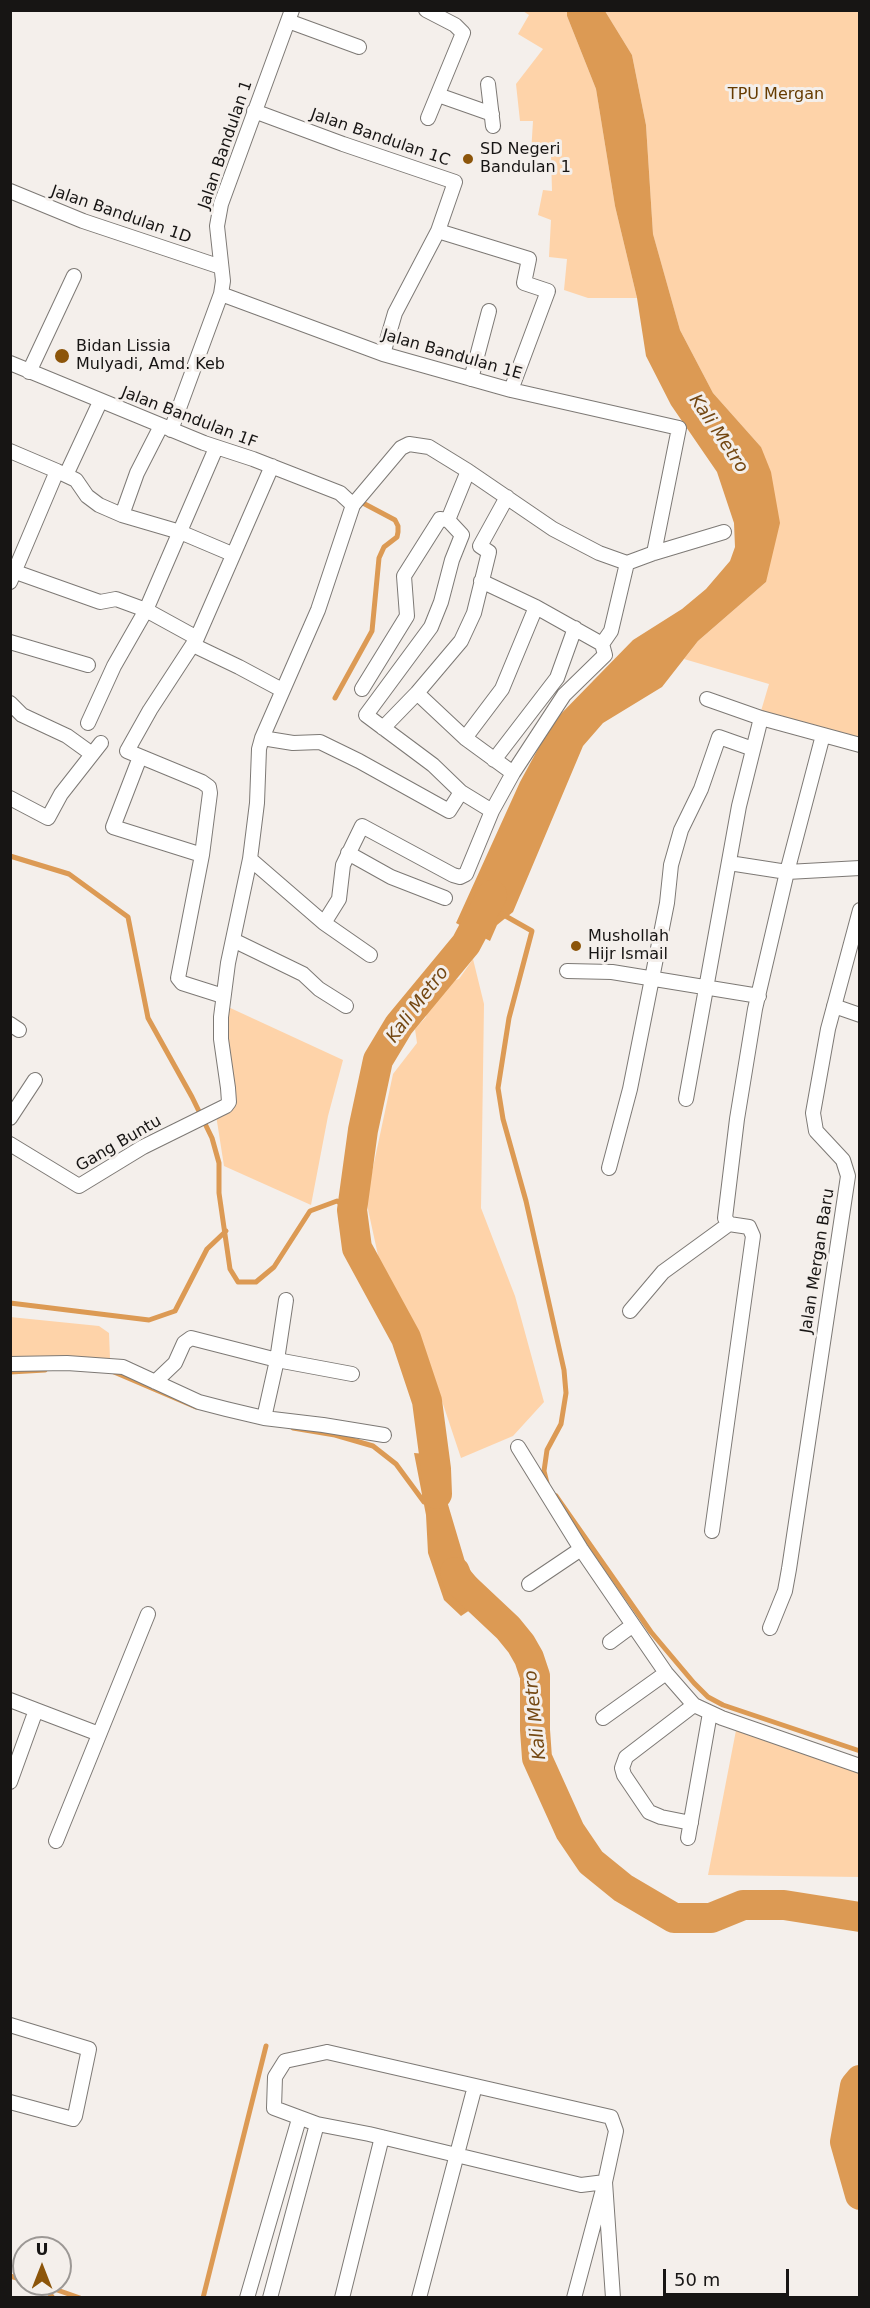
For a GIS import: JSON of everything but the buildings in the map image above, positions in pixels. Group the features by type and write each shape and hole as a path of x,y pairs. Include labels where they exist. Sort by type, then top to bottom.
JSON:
{"street":[{"path":"426,10 455,25 463,33 428,118"},
{"path":"290,16 359,47"},
{"name":"Jalan Bandulan 1","path":"122,515 137,473 166,428 221,294 223,280 218,243 218,216 290,16"},
{"path":"438,95 492,120 488,84"},
{"name":"Jalan Bandulan 1C","path":"254,111 455,182 438,231 401,301 382,354"},
{"name":"Jalan Bandulan 1D","path":"12,196 221,267"},
{"path":"438,231 529,259 524,283 548,291 511,390"},
{"path":"29,372 74,276"},
{"name":"Jalan Bandulan 1E","path":"221,294 382,354 511,390 679,428 654,553"},
{"path":"471,379 489,311"},
{"name":"Jalan Bandulan 1F","path":"10,363 216,448 272,466 340,493 353,505"},
{"path":"100,402 61,473 12,574 100,602 116,599 146,610 195,642 282,690"},
{"path":"272,466 195,642 150,710 127,751 202,782 209,788 202,855 178,978 182,983 223,996 250,859 257,803 259,749 262,738 318,610 353,505 401,448 410,444 429,447 553,529 599,553 627,563 724,532"},
{"path":"88,723 114,666 146,610 216,448"},
{"path":"12,456 76,480 87,496 99,505 122,515 180,532 232,554"},
{"path":"448,520 468,471"},
{"path":"383,728 417,693 461,641 474,613 489,552 480,546 507,497"},
{"path":"362,689 407,616 404,576 440,519 448,520 462,535 431,627 366,715 433,765 461,792 492,811"},
{"path":"602,644 611,631 627,563"},
{"path":"324,923 339,899 343,866 362,826 460,877 466,874 492,811 513,773 564,695 605,654 602,644 536,607 482,581"},
{"path":"465,738 502,689 536,607"},
{"path":"494,760 557,678 575,628"},
{"path":"10,642 88,665"},
{"path":"417,693 465,738 513,773"},
{"path":"707,699 761,718 860,745"},
{"path":"10,703 22,715 96,748 61,794 48,818 10,798"},
{"path":"686,1099 739,806 761,718"},
{"path":"729,1224 725,1218 737,1119 759,996 787,872 823,735"},
{"path":"609,1168 630,1089 667,903 671,865 681,830 701,789 719,737 753,749"},
{"path":"262,738 293,743 320,742 449,811 461,792"},
{"path":"140,757 112,827 202,855"},
{"path":"348,853 391,877 445,898"},
{"path":"250,859 324,923 370,955"},
{"path":"729,863 787,872 860,868"},
{"name":"Jalan Mergan Baru","path":"770,1629 785,1591 789,1569 848,1176 843,1160 821,1139 814,1126 813,1118 828,1029 856,943 860,910"},
{"path":"233,940 303,974 319,989 346,1006"},
{"path":"567,971 596,970 759,996"},
{"name":"Gang Buntu","path":"10,1144 80,1186 143,1148 226,1106 229,1101 221,1039 223,996"},
{"path":"834,1006 860,1015"},
{"path":"10,1118 35,1080"},
{"path":"630,1311 663,1272 729,1224 749,1227 753,1236 712,1531"},
{"path":"264,1418 277,1360 286,1300"},
{"path":"155,1382 175,1363 188,1339 277,1360 352,1374"},
{"path":"10,1364 123,1366 199,1402 264,1418 384,1435"},
{"path":"518,1447 581,1548 633,1625 666,1673 694,1705 710,1713 860,1766"},
{"path":"529,1584 581,1548"},
{"path":"56,1840 148,1614"},
{"path":"610,1642 633,1625"},
{"path":"603,1718 666,1673"},
{"path":"10,1700 99,1734"},
{"path":"691,1823 649,1812 622,1768 626,1757 694,1705"},
{"path":"10,1782 36,1710"},
{"path":"688,1838 710,1713"},
{"path":"10,2025 89,2049 73,2119 10,2102"},
{"path":"574,2298 605,2182 616,2131 611,2117 327,2052 285,2061 275,2077 274,2108 299,2119 581,2185 605,2182"},
{"path":"419,2298 475,2085"},
{"path":"247,2298 299,2119"},
{"path":"270,2298 317,2124"},
{"path":"342,2298 382,2137"},
{"path":"605,2182 613,2298"},
{"path":"271,2211 292,2215"}],"green space":[{"path":"523,11 567,11 596,89 615,206 637,298 588,298 564,290 567,259 549,257 551,220 538,215 543,190 552,191 551,156 531,154 533,121 520,121 516,84 543,49 518,34 529,15"},
{"name":"TPU Mergan","path":"605,11 859,11 859,738 761,711 769,684 684,659 698,641 766,582 761,447 713,393 680,330 653,234 646,125 632,55"},
{"path":"473,959 484,1004 481,1208 515,1296 544,1402 513,1436 461,1458 422,1341 379,1260 366,1200 393,1074 417,1043 415,1029 426,1017 432,987 459,979"},
{"path":"226,1006 343,1060 328,1116 311,1205 224,1166 216,1115 230,1108"},
{"path":"10,1317 99,1326 109,1333 110,1358 11,1361"},
{"path":"738,1720 859,1760 859,1877 708,1875"}],"water":[{"path":"567,11 605,11 632,55 646,125 653,234 680,330 713,393 761,447 771,472 780,523 766,582 698,641 662,687 603,723 583,746 513,912 497,925 490,941 456,923 520,782 552,723 633,640 682,609 706,589 730,561 735,547 734,523 717,472 671,405 646,356 637,298 615,206 596,89"},
{"path":"414,1453 439,1455 444,1491 466,1565 491,1596 461,1616 444,1600 428,1553 426,1515"}],"waterway":[{"path":"335,698 372,631 379,558 384,547 397,537 398,532 395,520 361,502"},
{"path":"10,856 69,874 128,917 148,1018 212,1138 219,1163 219,1193 230,1269 238,1282 256,1282 274,1267 310,1211 337,1201 352,1210"},
{"name":"Kali Metro","path":"437,1494 427,1401 406,1338 357,1248 352,1210 363,1130 378,1060 399,1025 466,944 492,895"},
{"path":"502,914 532,931 509,1018 498,1088 503,1119 526,1201 564,1370 566,1393 561,1424 547,1450 544,1471 547,1483"},
{"path":"10,1303 149,1320 175,1311 207,1249 226,1231"},
{"path":"10,1372 45,1370"},
{"path":"114,1372 196,1407"},
{"path":"293,1428 335,1435 373,1446 396,1464 424,1502 430,1500"},
{"path":"556,1496 651,1632 708,1697 723,1705 860,1751"},
{"name":"Kali Metro","path":"455,1572 458,1581 508,1628 529,1658 535,1676 537,1758 570,1831 591,1862 623,1888 674,1918 711,1918 743,1905 784,1905 860,1917"},
{"path":"203,2298 266,2046"},
{"name":"Kali Metro","path":"860,2080 855,2086 845,2142 860,2195"},
{"path":"72,2295 80,2298"}],"place":[{"name":"SD Negeri Bandulan 1","path":"468,159"},
{"name":"Bidan Lissia Mulyadi, Amd. Keb","path":"62,356"},
{"name":"Mushollah Hijr Ismail","path":"576,946"}]}
